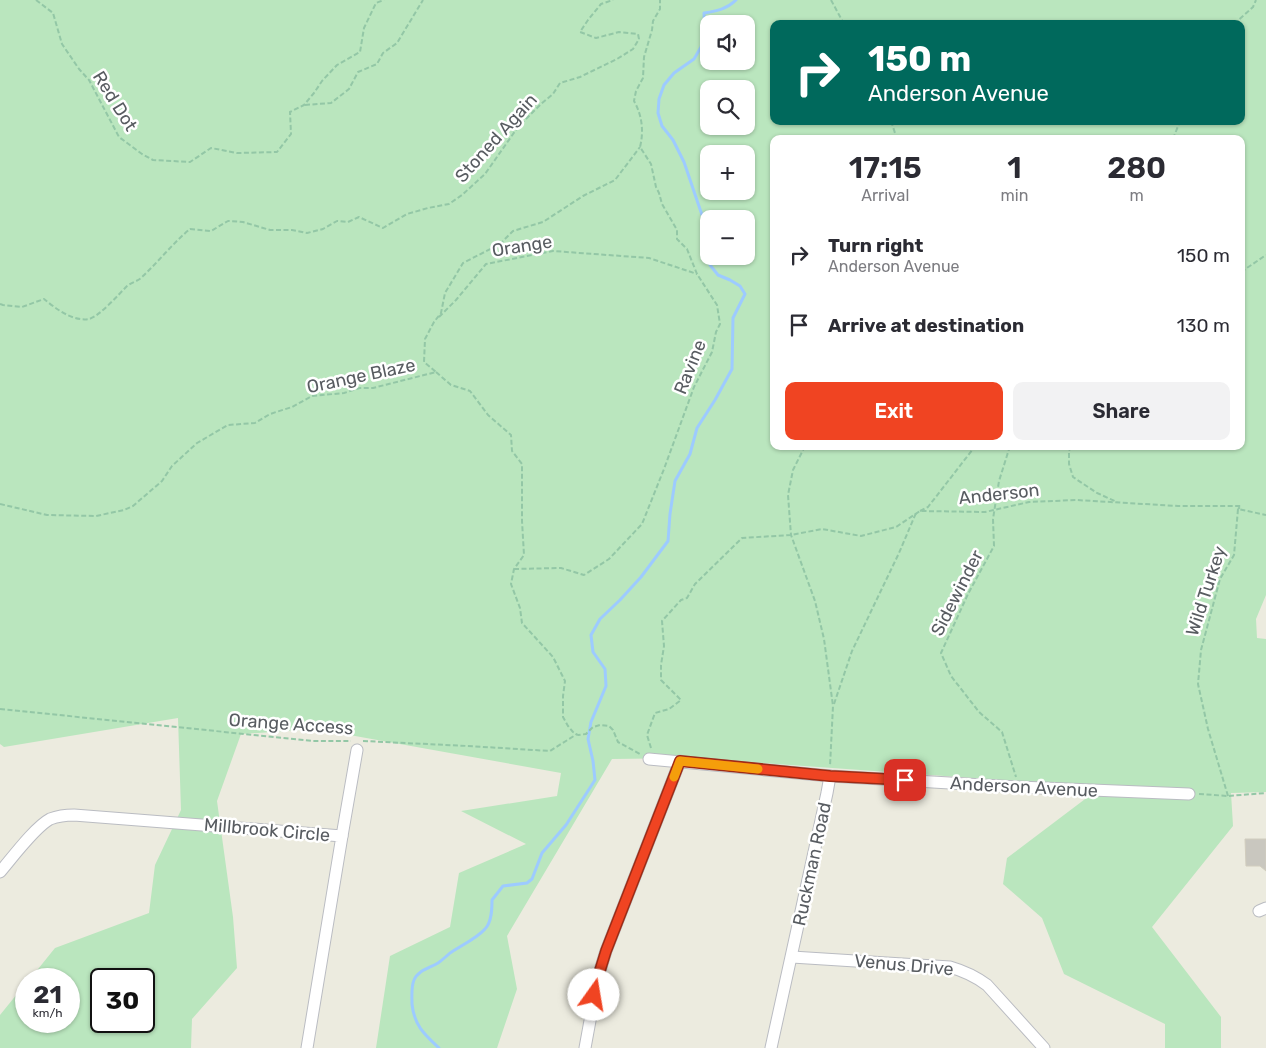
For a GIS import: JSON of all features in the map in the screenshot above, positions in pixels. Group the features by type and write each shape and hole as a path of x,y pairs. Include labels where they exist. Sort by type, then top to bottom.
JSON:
{"street":[{"path":"342,836 357,750"},
{"name":"Anderson Avenue","path":"651,759 830,776 1019,787 1189,794"},
{"path":"585,1048 598,977 606,951 680,761"},
{"name":"Ruckman Road","path":"771,1048 830,776"},
{"name":"Millbrook Circle","path":"0,872 39,827 62,815 74,814 342,836 307,1048"},
{"name":"Venus Drive","path":"792,957 950,967 963,970 976,976 986,985 1044,1048"}],"path":[{"name":"Red Dot","path":"36,0 53,13 62,44 89,80 119,137 153,160 190,162 211,148 237,153 255,151 277,152 291,134 290,112 304,105 337,65 360,52 364,28 376,3 384,0"},
{"path":"304,105 331,102 349,89 358,72 377,64 383,53 396,43 423,0"},
{"name":"Stoned Again","path":"0,304 22,307 44,299 57,310 77,318 89,319 104,309 129,285 141,279 190,229 211,231 228,221 243,222 270,230 292,230 307,233 323,229 337,221 348,222 359,217 383,228 407,214 448,204 462,195 485,174 518,127 553,94 560,83 580,77 633,49 639,39 638,34 619,32 596,38 580,32 601,4 613,0"},
{"path":"640,147 642,128 639,110 634,101 636,91 643,78 644,57 653,21 660,9 660,0"},
{"path":"831,0 842,20"},
{"path":"1238,20 1253,7 1256,0"},
{"name":"Ravine","path":"514,569 561,568 584,575 609,558 642,524 694,387 712,352 716,332 720,324 717,305 697,274 687,250 678,239 677,230 662,204 651,164 640,147"},
{"name":"Orange Blaze","path":"577,734 568,726 563,717 562,696 565,681 553,657 522,623 520,608 511,584 514,569 524,555 522,464 512,451 511,435 488,415 470,391 450,384 424,362 425,339 441,313 445,293 463,263 500,244 513,231 543,222 583,196 615,180 640,147"},
{"name":"Orange","path":"434,322 456,300 486,264 554,251 649,258 697,274"},
{"path":"1245,269 1266,256"},
{"name":"Orange Blaze","path":"0,504 48,515 96,516 124,510 133,506 162,481 172,466 197,443 228,424 255,423 270,414 292,407 312,396 344,393 360,388 374,388 436,372"},
{"path":"802,450 793,470 788,496 791,535 814,601 824,639 833,706 830,776"},
{"path":"920,511 928,507 973,450"},
{"name":"Sidewinder","path":"1009,450 999,481 993,519 994,546 968,594 941,653 951,676 979,712 1002,732 1019,787"},
{"path":"1069,450 1069,464 1073,477 1097,493 1120,503"},
{"name":"Anderson","path":"651,759 647,735 655,713 669,708 681,700 661,680 664,646 662,622 681,600 687,598 696,584 742,538 791,535 822,529 861,536 896,527 920,511 985,512 1029,502 1076,500 1178,506 1241,506 1238,509"},
{"path":"1238,509 1266,515"},
{"name":"Wild Turkey","path":"1228,796 1208,729 1198,684 1201,650 1220,579 1234,555 1238,509"},
{"path":"833,706 852,651 916,513"},
{"name":"Orange Access","path":"0,709 313,741 399,742 550,751 577,734"},
{"path":"577,734 586,734 593,727 600,725 609,726 613,730 618,742 651,759"},
{"path":"1189,794 1228,796 1266,793"}],"green space":[{"path":"0,0 1266,0 1266,595 1256,619 1257,638 1266,639 1266,792 1231,793 1233,826 1152,927 1221,1017 1221,1048 1165,1048 1165,1024 1064,974 1042,918 1003,884 1007,858 1101,787 691,758 612,759 507,936 517,989 497,1048 376,1048 390,956 450,927 459,873 526,844 461,811 557,796 561,773 316,729 241,734 217,801 233,917 237,968 192,1019 191,1048 0,1048 0,1015 15,997 15,1033 80,1033 80,968 39,968 55,948 149,913 155,865 181,810 178,718 4,747 0,744"}],"building":[{"path":"1245,839 1266,839 1266,871 1260,866 1246,866"}],"waterway":[{"path":"439,1048 424,1033 415,1018 412,1004 414,980 421,972 438,963 485,929 492,911 492,900 503,886 527,883 532,879 542,853 566,825 595,780 588,739 591,722 606,686 605,669 593,652 591,635 600,619 641,577 668,541 675,481 690,454 697,428 732,369 733,318 745,294 740,286 718,275 710,265 707,253 708,224 702,215 684,162 673,140 662,126 658,113 659,99 664,85 674,73 694,59 701,47 705,33 704,13 722,9 736,0"}],"slow traffic":[{"path":"674,777 680,761 758,769"}],"route":[{"path":"594,995 606,951 680,761 830,776 905,780"}]}
